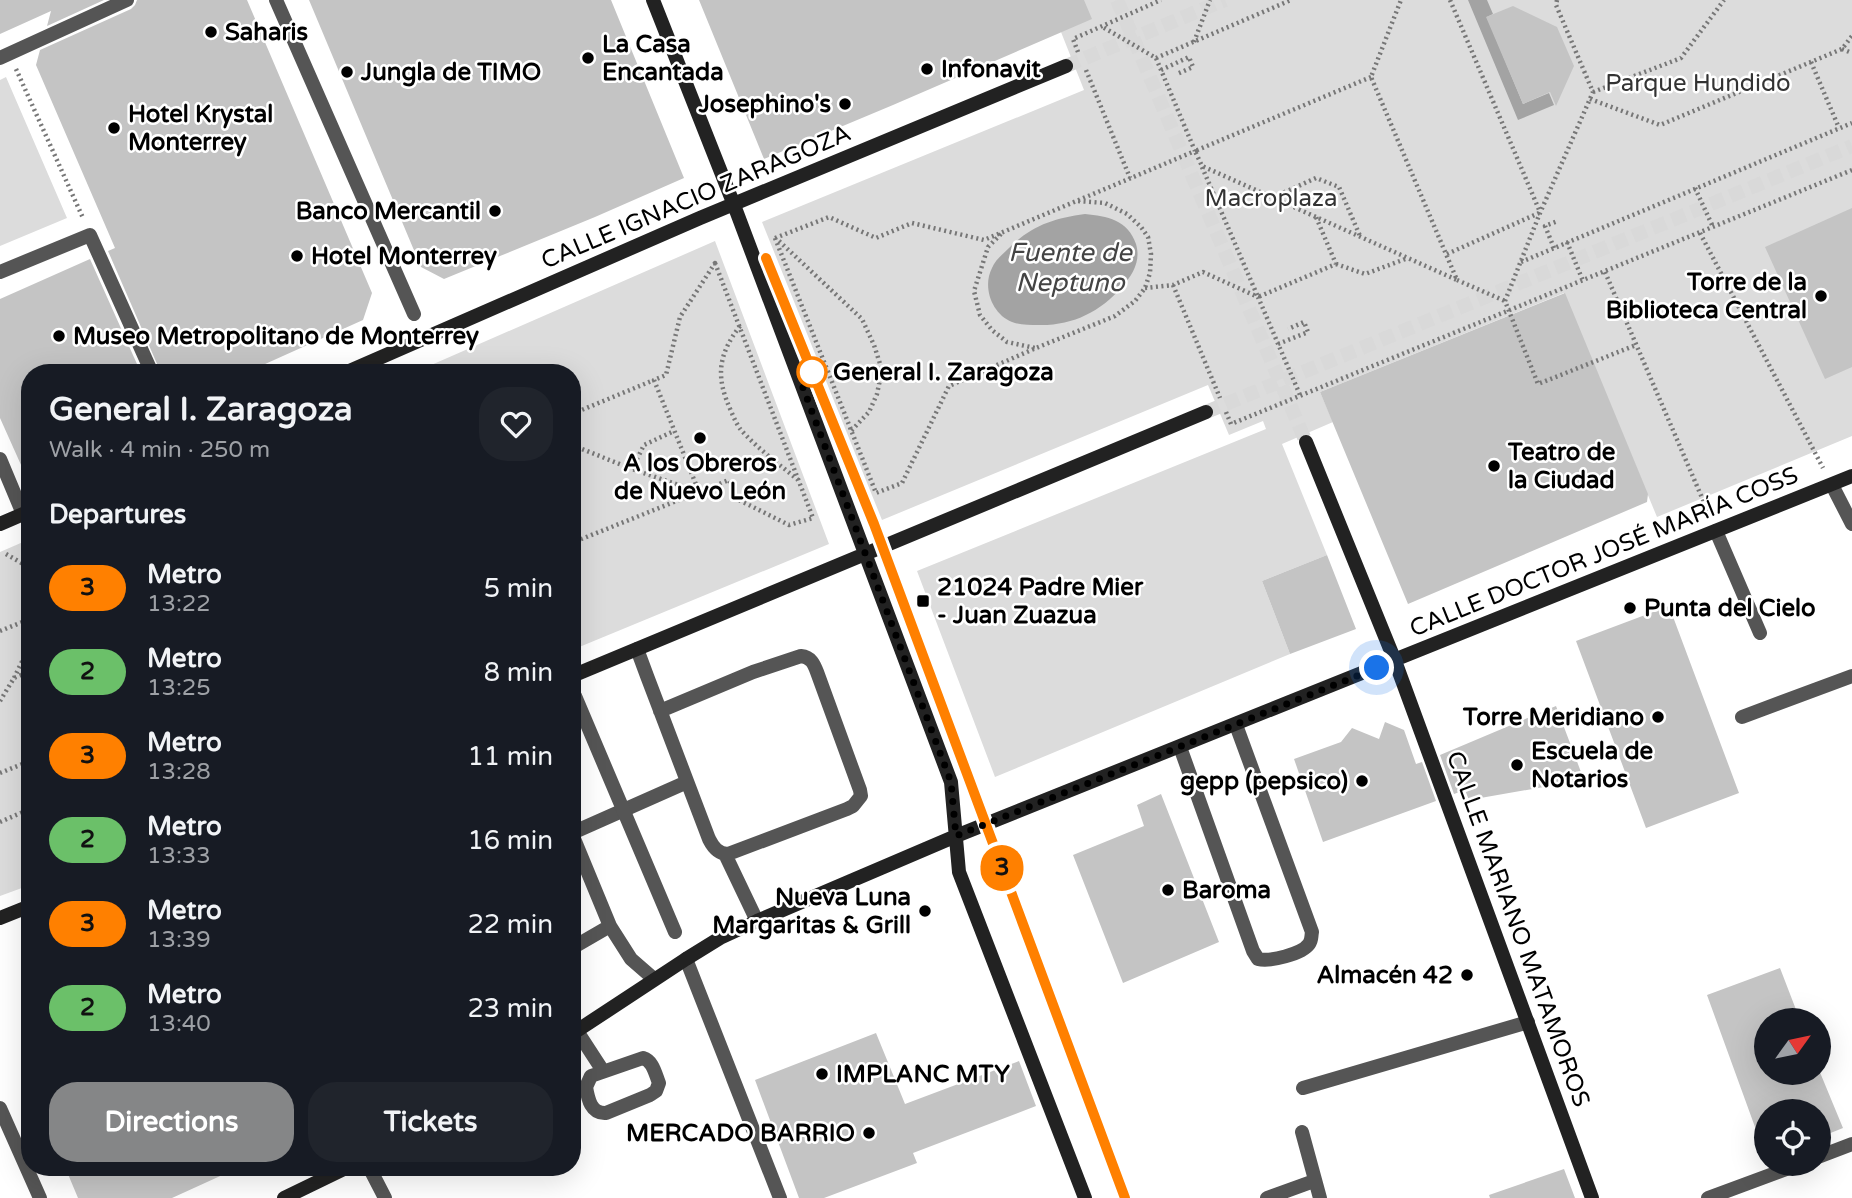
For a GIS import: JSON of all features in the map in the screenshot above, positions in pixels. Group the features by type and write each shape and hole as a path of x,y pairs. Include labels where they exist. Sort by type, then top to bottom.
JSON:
{"street":[{"path":"5,56 127,0"},
{"path":"276,0 414,314"},
{"path":"654,0 951,782 959,872 1085,1198"},
{"name":"CALLE IGNACIO ZARAGOZA","path":"366,364 734,205 1066,66"},
{"path":"0,272 90,234 148,364"},
{"path":"581,672 1206,412"},
{"name":"CALLE MARIANO MATAMOROS","path":"1306,442 1395,661 1592,1198"},
{"path":"0,459 21,502"},
{"name":"CALLE DOCTOR JOSÉ MARÍA COSS","path":"581,1028 720,938 758,920 956,836 1852,476"},
{"path":"1832,485 1852,524"},
{"path":"0,524 21,514"},
{"path":"1716,531 1760,633"},
{"path":"637,649 711,844 725,854 758,920"},
{"path":"660,711 753,672 801,656 811,660 817,672 861,796 847,809 725,854"},
{"path":"1742,717 1852,676"},
{"path":"581,710 675,932"},
{"path":"1180,747 1253,951 1258,959 1266,961 1303,949 1311,942 1312,932 1236,725"},
{"path":"581,830 687,782"},
{"path":"581,856 610,926 631,959 654,979"},
{"path":"0,918 21,910"},
{"path":"581,943 610,926"},
{"path":"686,959 780,1198"},
{"path":"1303,1088 1528,1023"},
{"path":"581,1039 603,1071"},
{"path":"639,1059 647,1059 652,1065 658,1087 650,1095 601,1113 592,1106 586,1087 591,1076 603,1071 639,1059"},
{"path":"0,1108 21,1155"},
{"path":"1302,1132 1320,1198"},
{"path":"1831,1152 1852,1144"},
{"path":"30,1176 40,1198"},
{"path":"284,1198 329,1176"},
{"path":"374,1176 385,1198"},
{"path":"1708,1198 1768,1176"},
{"path":"1266,1198 1314,1181"}],"path":[{"path":"1130,178 1073,39 1161,0"},
{"path":"1194,42 1210,0"},
{"path":"1156,58 1292,0"},
{"path":"1401,0 1371,77 1457,280"},
{"path":"1450,0 1540,213"},
{"path":"1557,0 1556,5 1594,92"},
{"path":"1636,345 1538,384 1505,301 1540,213 1594,92 1681,58 1724,0"},
{"path":"1101,26 1156,58 1300,395"},
{"path":"1590,99 1660,125 1842,49 1852,36"},
{"path":"1842,49 1852,52"},
{"path":"5,56 90,234"},
{"path":"1161,70 1189,57 1193,67 1177,74"},
{"path":"1811,62 1839,128"},
{"path":"775,239 829,217 876,238 912,223 984,240 1371,77"},
{"path":"1521,262 1852,123"},
{"path":"1202,166 1505,301"},
{"path":"1226,411 1231,424 1852,170"},
{"path":"1273,198 1315,178 1339,187 1360,236"},
{"path":"1695,188 1713,227"},
{"path":"775,239 876,493 902,483 949,386 1115,316 1145,288 1150,273 1151,254 1148,237 1141,227 1128,214 1105,203 1078,201"},
{"path":"1447,254 1540,213"},
{"path":"1316,217 1336,264"},
{"path":"1554,248 1545,226 1558,221"},
{"path":"1004,231 988,247 980,269 974,291 980,314 992,330 1007,342 1036,348"},
{"path":"1700,233 1832,485"},
{"path":"775,239 862,319 874,345 882,370 877,394 869,412 851,431"},
{"path":"1567,242 1583,281"},
{"path":"1145,288 1173,285 1203,272 1258,297 1336,264 1365,274 1408,258"},
{"path":"581,410 666,375 680,317 715,263 813,518 789,525 737,499 729,480 581,539"},
{"path":"1605,272 1707,510"},
{"path":"1173,285 1221,398"},
{"path":"1278,344 1308,332 1304,323 1288,329"},
{"path":"740,326 724,353 720,378 727,402 739,428 799,481"},
{"path":"654,380 699,492"},
{"path":"632,469 644,445 674,431"},
{"path":"581,449 699,492"},
{"path":"6,554 21,563"},
{"path":"0,631 21,623"},
{"path":"0,701 21,662"},
{"path":"13,678 21,675"},
{"path":"0,773 21,765"},
{"path":"0,822 21,813"}],"green space":[{"name":"Macroplaza","path":"1084,0 1852,0 1852,436 1657,517 1564,293 1320,392 1333,422 1282,444 1327,555 1262,581 1290,654 995,777 917,571 1266,429 1263,421 1229,435 1208,385 882,520 762,222 1084,90 1061,32"},
{"path":"6,77 67,218 0,246 0,80"},
{"path":"715,241 829,544 581,646 581,364 434,364"},
{"path":"21,543 21,888 0,896 0,552"}],"water":[{"path":"1468,0 1487,0 1493,14 1487,17 1523,104 1549,93 1554,105 1518,120"},
{"name":"Fuente de Neptuno","path":"1085,214 1116,221 1128,229 1136,244 1137,256 1133,272 1126,282 1104,304 1074,320 1050,325 1032,325 1015,323 1005,318 994,306 989,291 989,275 995,262 1017,240 1035,229 1063,218"}],"building":[{"path":"0,0 104,0 47,26 51,11 0,34"},
{"path":"137,0 247,0 372,293 363,320 265,364 157,364 108,251 115,248 36,65 40,50 135,5"},
{"path":"309,0 611,0 684,178 444,279 421,267"},
{"path":"699,0 1084,0 1092,19 764,159"},
{"path":"1513,6 1557,27 1574,66 1556,106 1550,92 1523,104 1486,17"},
{"path":"1852,208 1852,367 1825,379 1765,247"},
{"name":"Museo Metropolitano de Monterrey","path":"90,259 137,364 21,364 21,465 0,418 0,299"},
{"name":"Teatro de la Ciudad","path":"1565,293 1648,494 1647,502 1408,604 1320,392"},
{"path":"1327,555 1356,629 1290,654 1262,581"},
{"name":"Torre Meridiano","path":"1669,606 1739,793 1646,828 1576,641"},
{"name":"Escuela de Notarios","path":"1556,706 1584,780 1469,800 1465,790 1454,794 1440,755"},
{"name":"gepp (pepsico)","path":"1385,722 1404,730 1416,764 1422,762 1436,801 1323,842 1294,759 1341,742 1352,728 1379,739"},
{"path":"1161,794 1219,942 1123,983 1073,855 1144,826 1137,805"},
{"path":"1780,968 1795,1008 1754,1008 1754,1085 1825,1085 1831,1099 1754,1099 1754,1124 1707,995"},
{"name":"MERCADO BARRIO","path":"876,1033 905,1104 1019,1061 1036,1106 913,1153 917,1163 824,1198 799,1198 755,1080"},
{"path":"1831,1099 1843,1128 1831,1133"},
{"path":"1564,1169 1575,1198 1490,1198 1489,1195"},
{"path":"69,1176 220,1176 172,1198 78,1198"}],"tunnel":[{"path":"1117,0 1306,442"},
{"path":"1066,66 1225,0"},
{"path":"1206,412 1852,146"}],"metro line":[{"name":"3","path":"766,258 874,524 1125,1198"}],"place":[{"name":"Saharis","path":"211,32"},
{"name":"La Casa Encantada","path":"588,58"},
{"name":"Infonavit","path":"927,69"},
{"name":"Jungla de TIMO","path":"347,72"},
{"name":"Josephino's","path":"845,104"},
{"name":"Hotel Krystal Monterrey","path":"114,128"},
{"name":"Banco Mercantil","path":"495,211"},
{"name":"Hotel Monterrey","path":"297,256"},
{"name":"Torre de la Biblioteca Central","path":"1821,296"},
{"name":"Museo Metropolitano de Monterrey","path":"59,336"},
{"name":"General I. Zaragoza","path":"812,372"},
{"name":"A los Obreros de Nuevo León","path":"700,438"},
{"name":"Teatro de la Ciudad","path":"1494,466"},
{"name":"21024 Padre Mier - Juan Zuazua","path":"923,601"},
{"name":"Punta del Cielo","path":"1630,608"},
{"name":"Torre Meridiano","path":"1658,717"},
{"name":"Escuela de Notarios","path":"1517,765"},
{"name":"gepp (pepsico)","path":"1362,781"},
{"name":"Baroma","path":"1168,890"},
{"name":"Nueva Luna Margaritas & Grill","path":"925,911"},
{"name":"Almacén 42","path":"1467,975"},
{"name":"IMPLANC MTY","path":"822,1074"},
{"name":"MERCADO BARRIO","path":"869,1133"}],"route":[{"path":"812,372 799,377 951,782 956,836 1377,668"}],"park label":[{"name":"Parque Hundido","path":"1698,83"}]}
